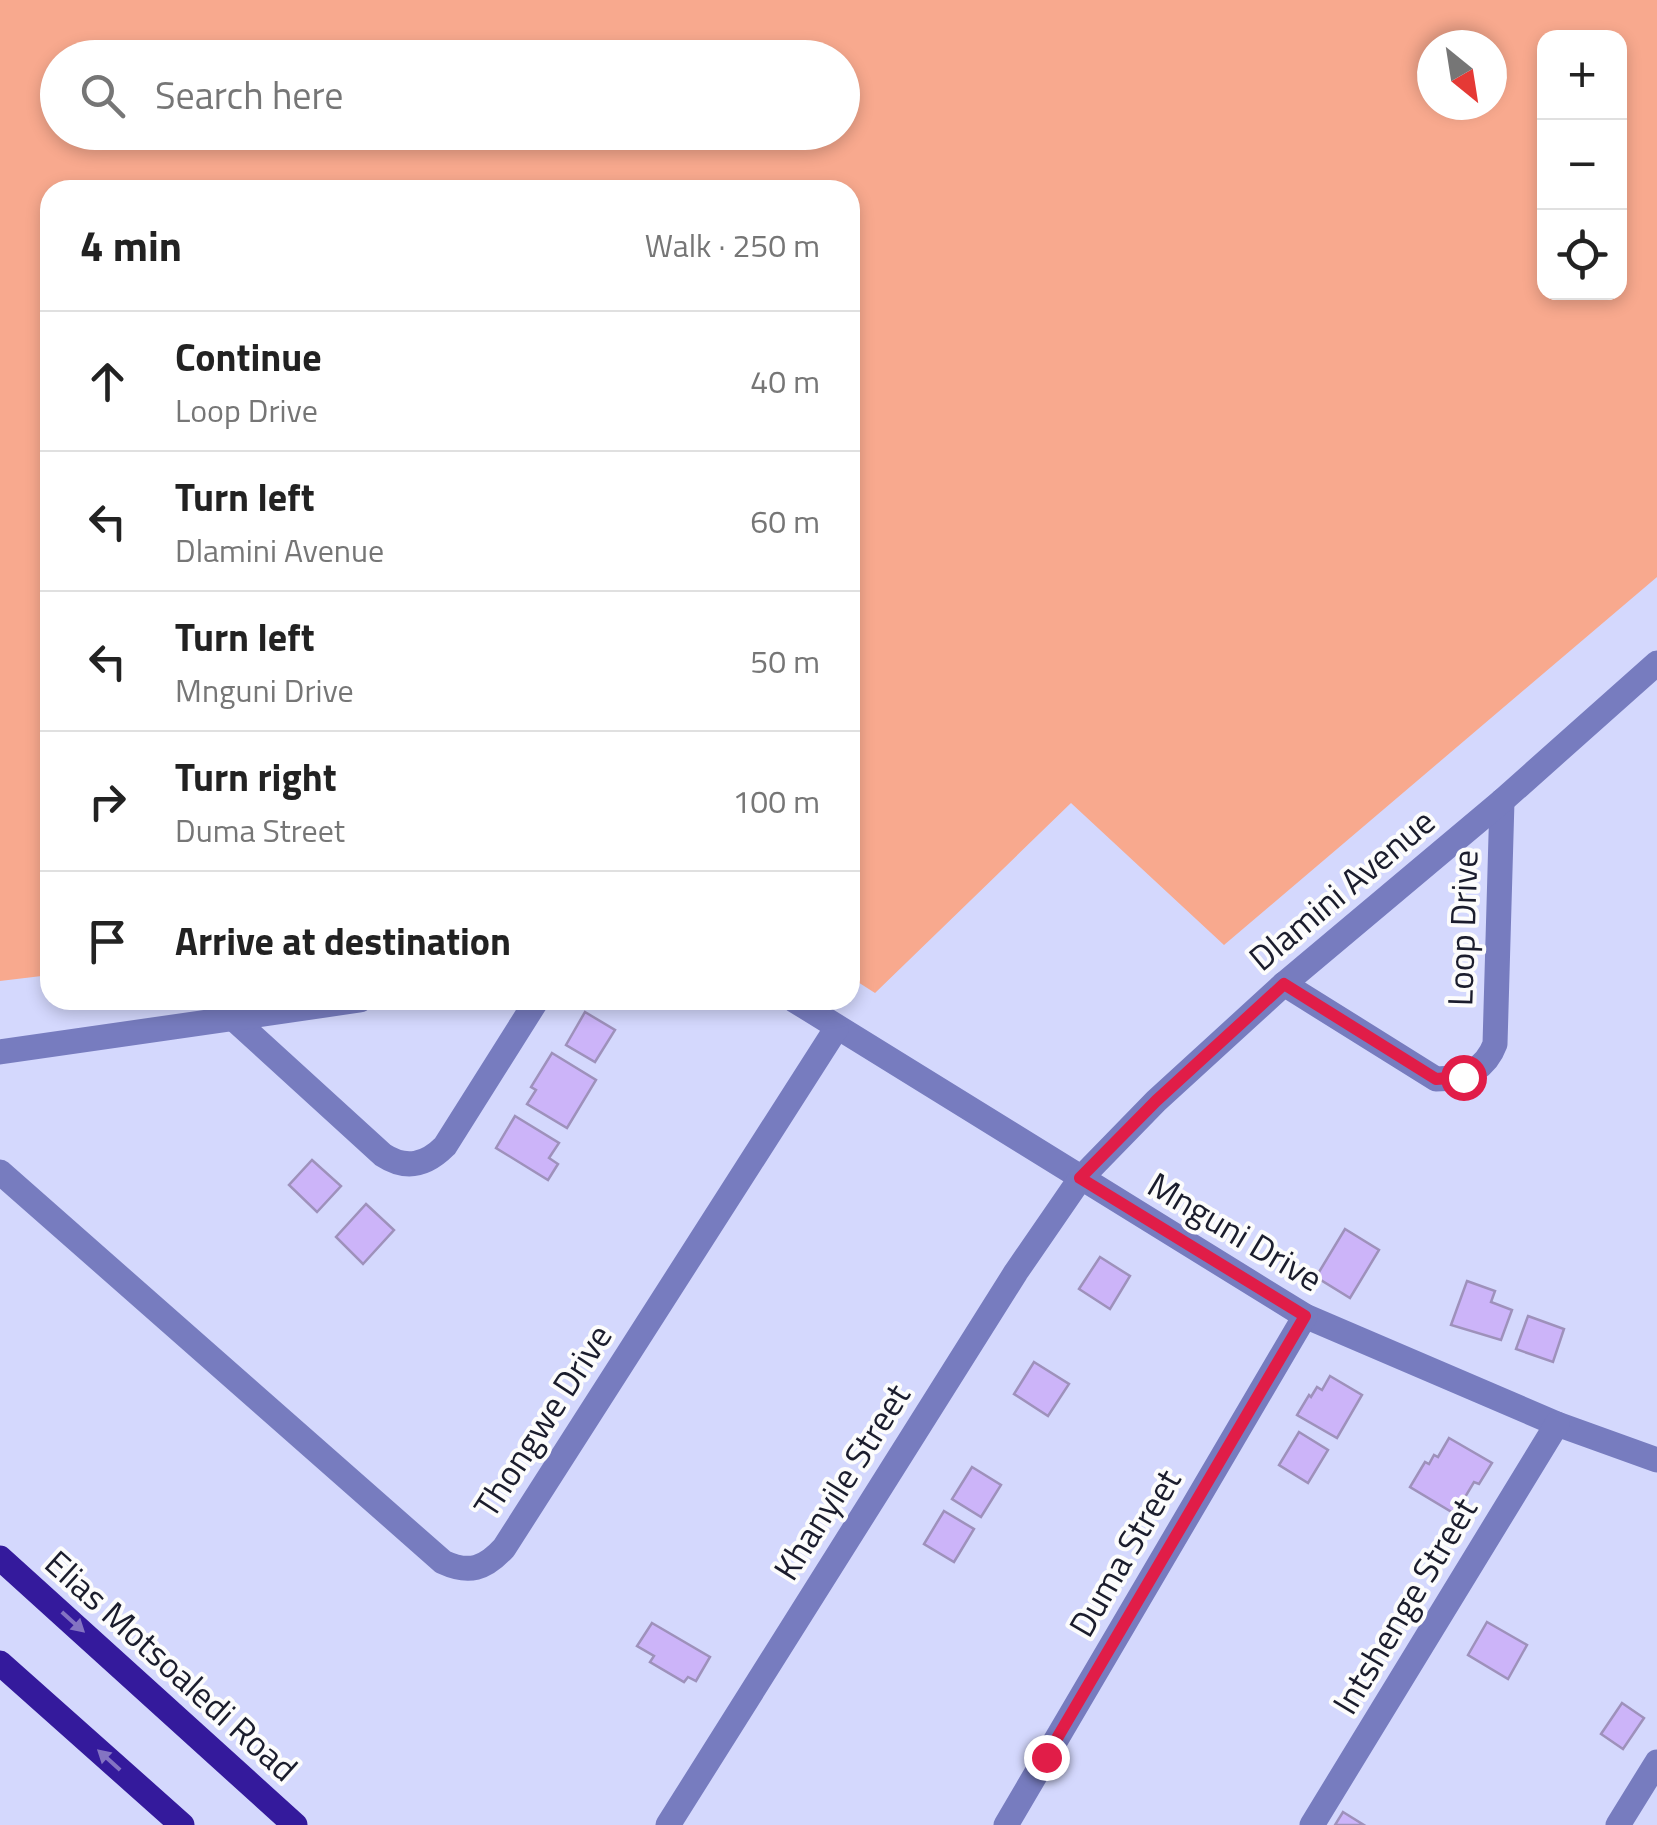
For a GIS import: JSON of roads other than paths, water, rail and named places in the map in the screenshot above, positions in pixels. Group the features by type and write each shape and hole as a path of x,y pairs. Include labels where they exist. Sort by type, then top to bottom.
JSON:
{"main road":[{"name":"Elias Motsoaledi Road","path":"0,1558 294,1825"},
{"path":"0,1663 182,1825"}],"street":[{"name":"Dlamini Avenue","path":"1080,1178 1156,1101 1284,984 1502,801 1657,663"},
{"name":"Loop Drive","path":"1284,984 1436,1079 1463,1077 1476,1070 1491,1055 1495,1044 1502,801"},
{"path":"0,1052 298,1010"},
{"path":"235,1020 383,1155 407,1164 422,1163 444,1146 531,1010"},
{"name":"Mnguni Drive","path":"808,1010 1305,1316 1558,1424 1657,1460"},
{"name":"Thongwe Drive","path":"0,1172 443,1562 472,1570 491,1563 504,1548 836,1029"},
{"name":"Khanyile Street","path":"668,1825 1016,1272 1080,1178"},
{"name":"Duma Street","path":"1006,1825 1305,1316"},
{"name":"Intshenge Street","path":"1312,1825 1558,1424"},
{"path":"1618,1825 1657,1762"}]}
